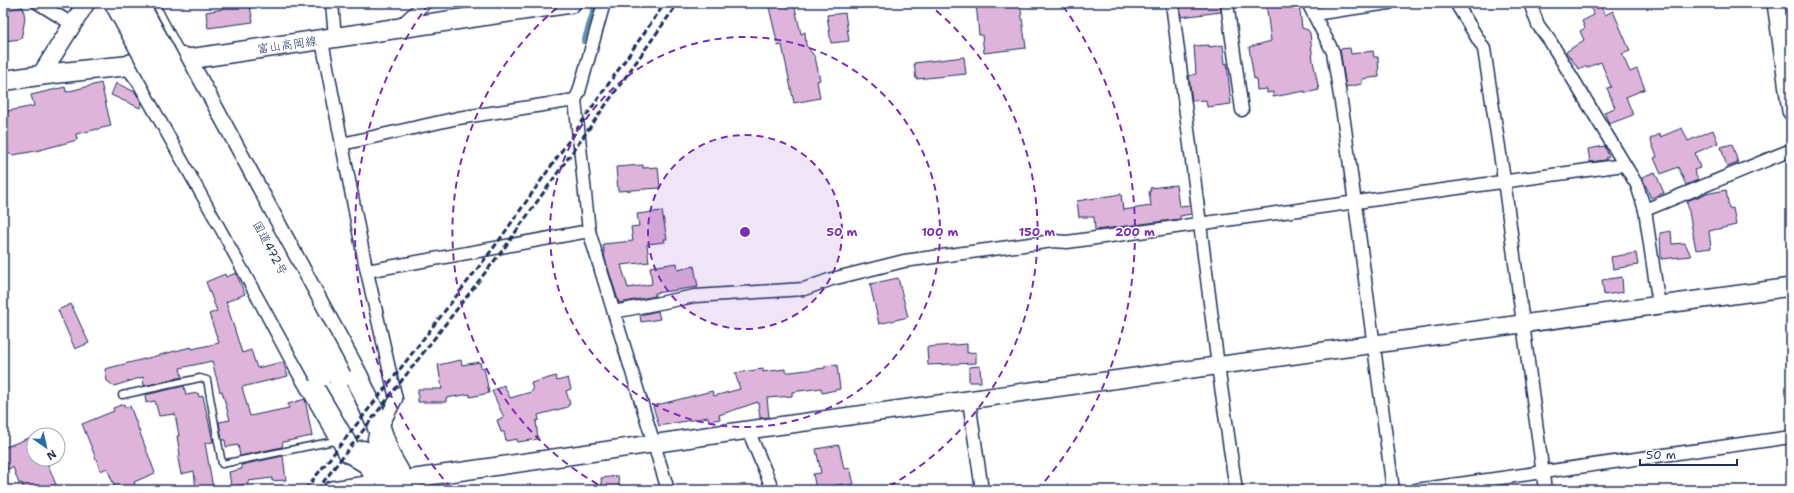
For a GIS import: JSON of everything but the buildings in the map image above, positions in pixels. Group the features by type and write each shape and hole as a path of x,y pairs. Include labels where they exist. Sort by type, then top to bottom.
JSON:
{"highway":[{"name":"国道472号","path":"116,3 378,458 405,484"},
{"name":"国道472号","path":"137,3 331,376"},
{"path":"132,65 143,80 224,223 301,368 349,451 378,458 380,430 358,377 185,59"},
{"name":"国道472号","path":"378,458 381,487"}],"main road":[{"name":"富山高岡線","path":"3,80 42,73 185,59 571,3"}],"street":[{"path":"38,3 72,24"},
{"path":"42,73 86,3"},
{"path":"332,3 329,39 342,144 367,271 396,399 380,430"},
{"path":"398,28 425,3"},
{"path":"604,3 579,92 575,100 589,231 668,490"},
{"path":"1172,3 1218,366 1236,490"},
{"path":"1227,3 1242,110"},
{"path":"1389,3 1311,8 1333,52 1355,203 1393,490"},
{"path":"1456,3 1484,49 1504,180 1545,490"},
{"path":"1530,3 1538,25 1550,41 1637,185 1645,210 1659,306"},
{"path":"1776,3 1791,111"},
{"path":"342,144 458,118 575,100"},
{"path":"1645,210 1791,150"},
{"path":"614,312 695,296 804,289 832,279 904,260 1053,241 1067,242 1355,203 1504,180 1624,165"},
{"path":"367,271 589,231"},
{"path":"332,490 405,484 748,430 969,401 1791,287"},
{"path":"969,401 982,490"},
{"path":"748,430 773,490"},
{"path":"1416,490 1791,437"}],"lane":[{"path":"155,3 177,48 185,59"},
{"path":"122,395 200,378 208,380 222,464 342,439"}],"waterway":[{"path":"583,42 595,3"}],"railway":[{"path":"305,490 498,242 665,3"},
{"path":"317,490 505,247 678,3"}]}
